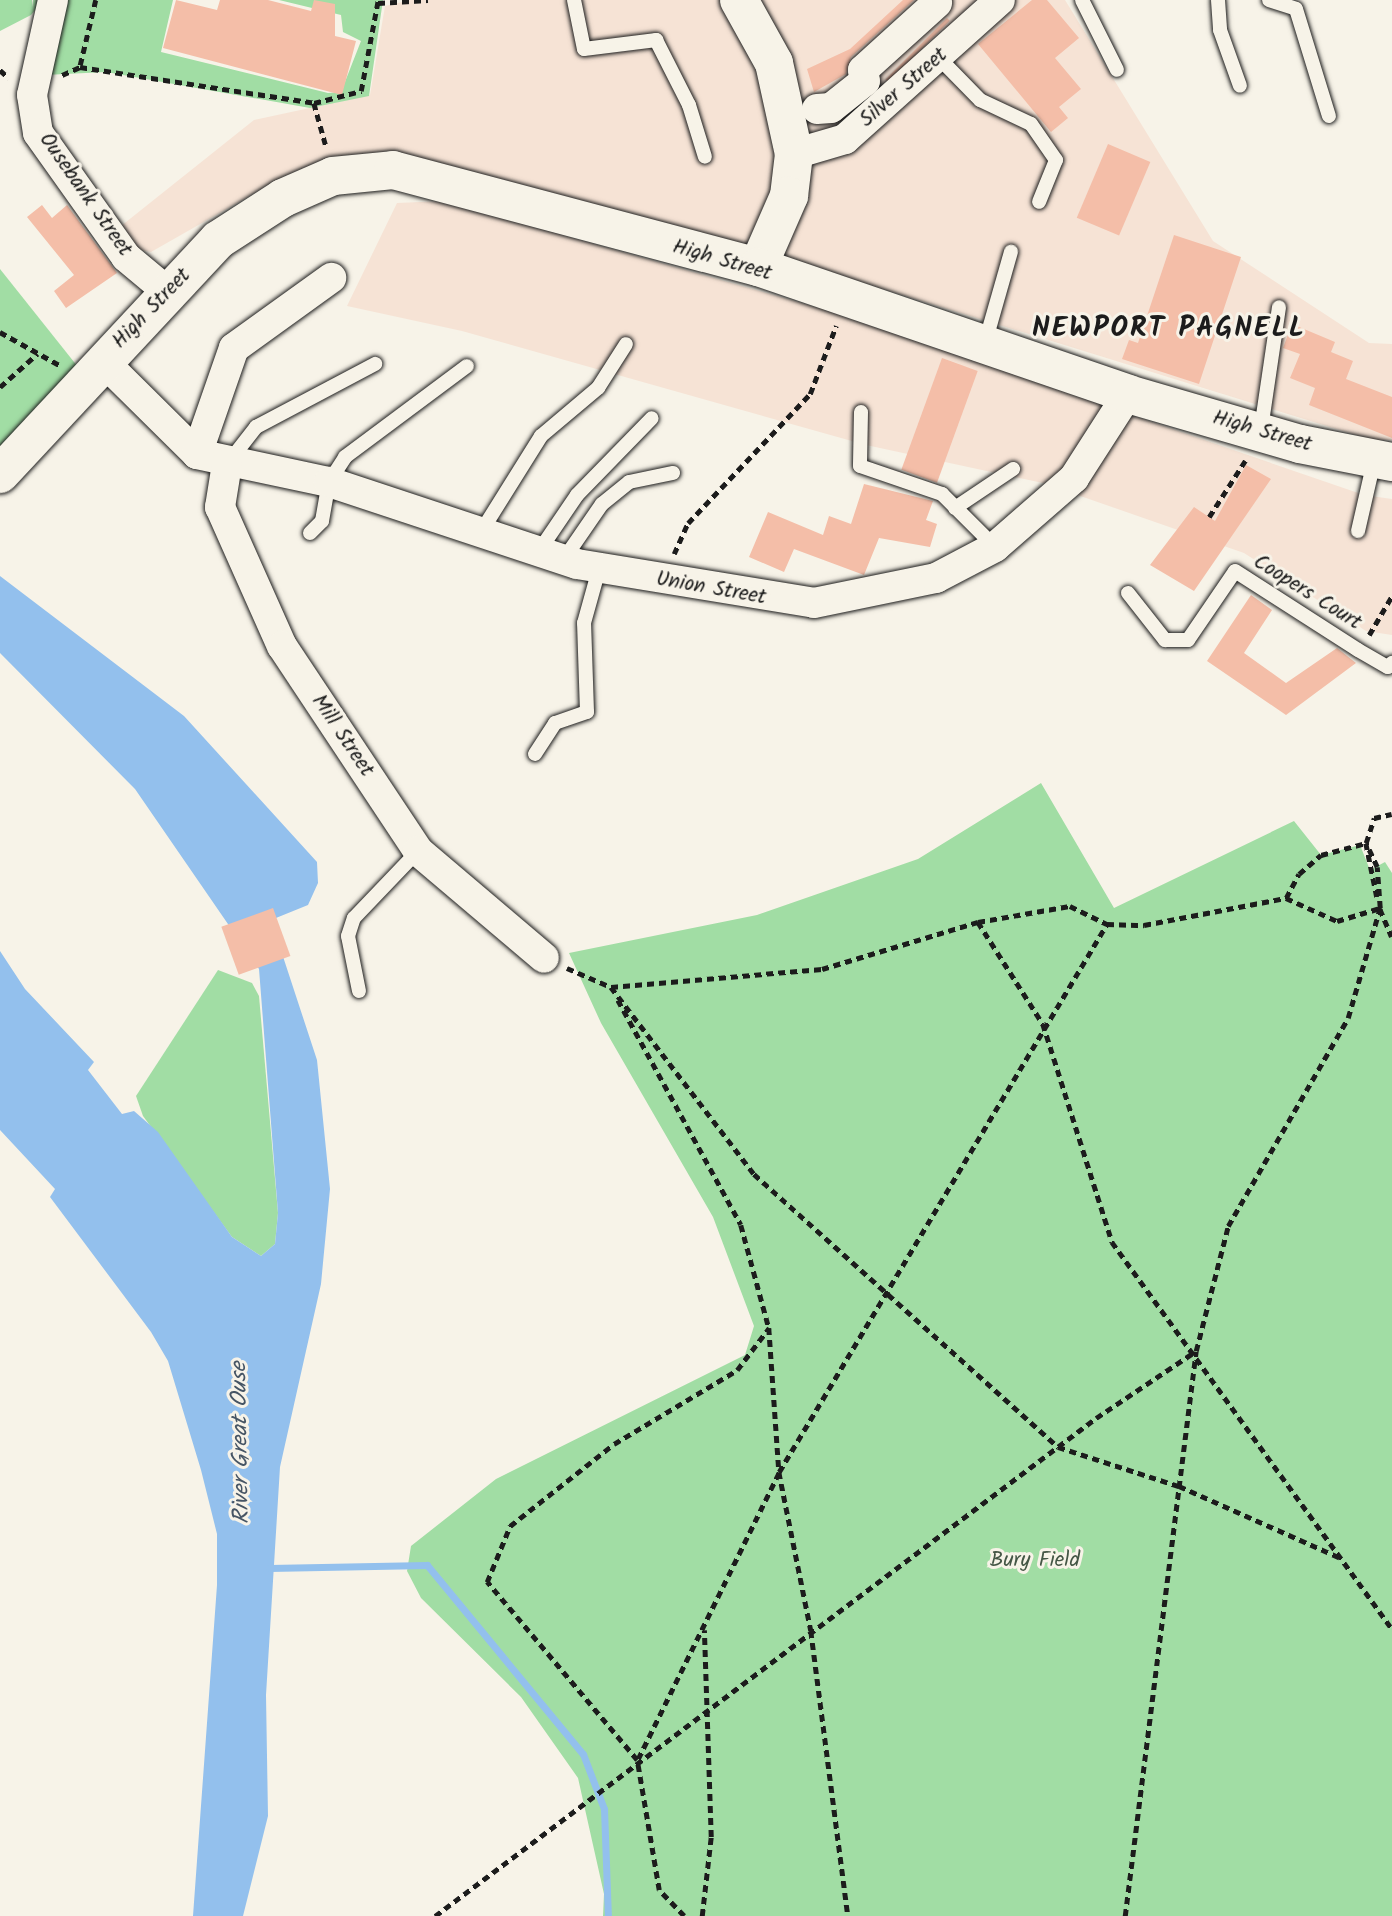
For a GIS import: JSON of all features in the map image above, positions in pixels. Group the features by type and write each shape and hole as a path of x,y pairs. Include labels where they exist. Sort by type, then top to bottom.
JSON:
{"main road":[{"path":"739,0 774,63 794,154 789,196 758,267"},
{"name":"High Street","path":"0,474 218,240 283,198 333,176 393,170 463,184 727,263 758,267 1128,394 1262,433 1383,461"}],"street":[{"name":"Ousebank Street","path":"53,0 32,95 38,133 127,257 168,292"},
{"name":"Silver Street","path":"794,154 845,139 939,58 1000,0"},
{"path":"817,109 831,108 866,81 863,70 937,3"},
{"path":"95,370 197,454 234,348 331,278"},
{"name":"Union Street","path":"197,454 227,464 262,464 339,486 599,569 814,603 936,578 995,547 1074,478 1128,394"},
{"name":"Mill Street","path":"227,464 220,507 282,646 418,851 544,958"}],"lane":[{"path":"574,0 584,50 656,40 689,105 705,157"},
{"path":"1082,0 1116,70"},
{"path":"1218,0 1220,30 1240,86"},
{"path":"1269,0 1297,9 1329,116"},
{"path":"939,58 980,100 1031,124 1056,160 1038,202"},
{"path":"985,344 1011,252"},
{"path":"1262,433 1279,307"},
{"path":"481,532 541,436 598,388 626,344"},
{"path":"227,464 256,427 375,365"},
{"path":"310,533 322,521 339,486 345,457 467,366"},
{"path":"861,412 860,466 942,494 995,547"},
{"path":"551,555 577,495 652,418"},
{"path":"1358,531 1383,461"},
{"path":"956,508 1013,469"},
{"path":"551,555 629,482 673,473"},
{"path":"535,754 555,723 587,712 584,623 599,569"},
{"name":"Coopers Court","path":"1128,593 1165,640 1188,640 1235,572 1358,650 1388,667 1392,663"},
{"path":"359,991 348,936 354,918 418,851"}],"path":[{"path":"80,67 96,0"},
{"path":"61,76 80,67 314,103 361,92 378,1 428,0"},
{"path":"314,103 333,176"},
{"path":"663,580 688,523 810,394 845,298"},
{"path":"0,332 37,354 95,370"},
{"path":"0,387 37,354"},
{"path":"1209,517 1262,433"},
{"path":"1358,650 1386,615 1392,596"},
{"path":"1392,814 1374,818 1366,843 1380,908 1392,937"},
{"path":"1286,898 1299,874 1321,855 1366,843"},
{"path":"581,974 611,987 822,969 978,922 1070,906 1107,924 1144,925 1286,898 1337,921 1380,908"},
{"path":"1125,1916 1196,1351 1228,1226 1348,1018 1380,908"},
{"path":"978,922 1042,1024 1112,1242 1196,1351 1392,1629"},
{"path":"637,1760 704,1629 779,1472 888,1291 1042,1024 1107,924"},
{"path":"611,987 754,1174 888,1291 1058,1447 1179,1486 1341,1558"},
{"path":"611,987 741,1224 769,1328 779,1472 811,1631 848,1916"},
{"path":"684,1916 659,1890 637,1760 487,1582 510,1526 614,1444 737,1370 769,1328"},
{"path":"435,1916 583,1800 1058,1447 1196,1351"},
{"path":"702,1916 711,1837 704,1629"}],"shaded area":[{"path":"411,0 1065,0 1213,241 1369,343 1392,344 1392,440 1372,440 805,265 347,158 283,177 151,252 135,249 116,230 254,120 370,95 385,6"},
{"path":"443,201 823,309 1364,495 1392,499 1392,635 1366,631 1244,553 1043,483 866,445 462,331 347,306 397,203"}],"green space":[{"path":"0,0 32,0 32,7 33,0 44,0 31,15 0,31"},
{"path":"63,0 173,0 161,52 328,93 341,92 361,41 343,32 341,15 279,0 383,0 369,96 310,108 106,72 45,75"},
{"path":"0,269 78,367 0,456"},
{"name":"Bury Field","path":"1041,783 1114,908 1294,821 1321,855 1360,845 1370,870 1385,862 1392,873 1392,1916 603,1916 604,1894 578,1778 521,1697 421,1598 407,1571 411,1546 496,1479 745,1355 754,1326 713,1217 601,1023 569,953 757,915 918,859"},
{"path":"218,970 252,983 259,996 278,1213 275,1244 261,1256 232,1237 143,1116 136,1096"}],"water":[{"name":"River Great Ouse","path":"0,576 184,716 317,862 318,883 308,905 271,920 317,1060 330,1189 321,1284 280,1467 266,1695 268,1816 243,1916 193,1916 217,1585 217,1534 201,1470 168,1361 151,1332 50,1197 55,1189 0,1130 0,951 25,989 94,1062 88,1070 122,1114 134,1111 158,1132 232,1237 261,1256 275,1244 278,1213 259,969 135,789 0,653"}],"building":[{"path":"176,0 217,10 220,0 268,0 311,11 314,0 335,4 335,36 356,41 342,95 163,48"},
{"path":"903,0 914,0 851,57 846,74 814,92 807,69 850,49"},
{"path":"1032,0 1047,0 1079,38 1055,58 1081,89 1059,107 1068,118 1051,132 978,44"},
{"path":"947,18 950,21 888,82 885,80"},
{"path":"1108,144 1150,162 1119,236 1077,218"},
{"path":"42,205 52,218 67,205 117,273 66,308 54,291 74,275 27,217"},
{"path":"1174,235 1241,257 1199,384 1122,359 1129,340 1138,343"},
{"path":"1292,324 1335,342 1331,352 1353,361 1346,379 1392,397 1392,438 1309,405 1315,388 1290,378 1300,354 1283,348"},
{"path":"942,358 978,371 937,483 901,470"},
{"path":"1246,465 1271,479 1194,591 1150,565 1194,507 1215,521"},
{"path":"864,484 933,501 926,520 937,524 930,547 879,538 864,575 794,549 784,572 749,557 768,512 823,535 829,516 851,524"},
{"path":"1251,595 1272,610 1244,653 1286,683 1337,648 1356,663 1286,715 1207,661"},
{"path":"273,908 290,956 239,975 221,927"}],"waterway":[{"path":"269,1568 427,1565 583,1754 604,1809 608,1916"}],"district":[{"name":"NEWPORT PAGNELL","path":"1169,329"}]}
